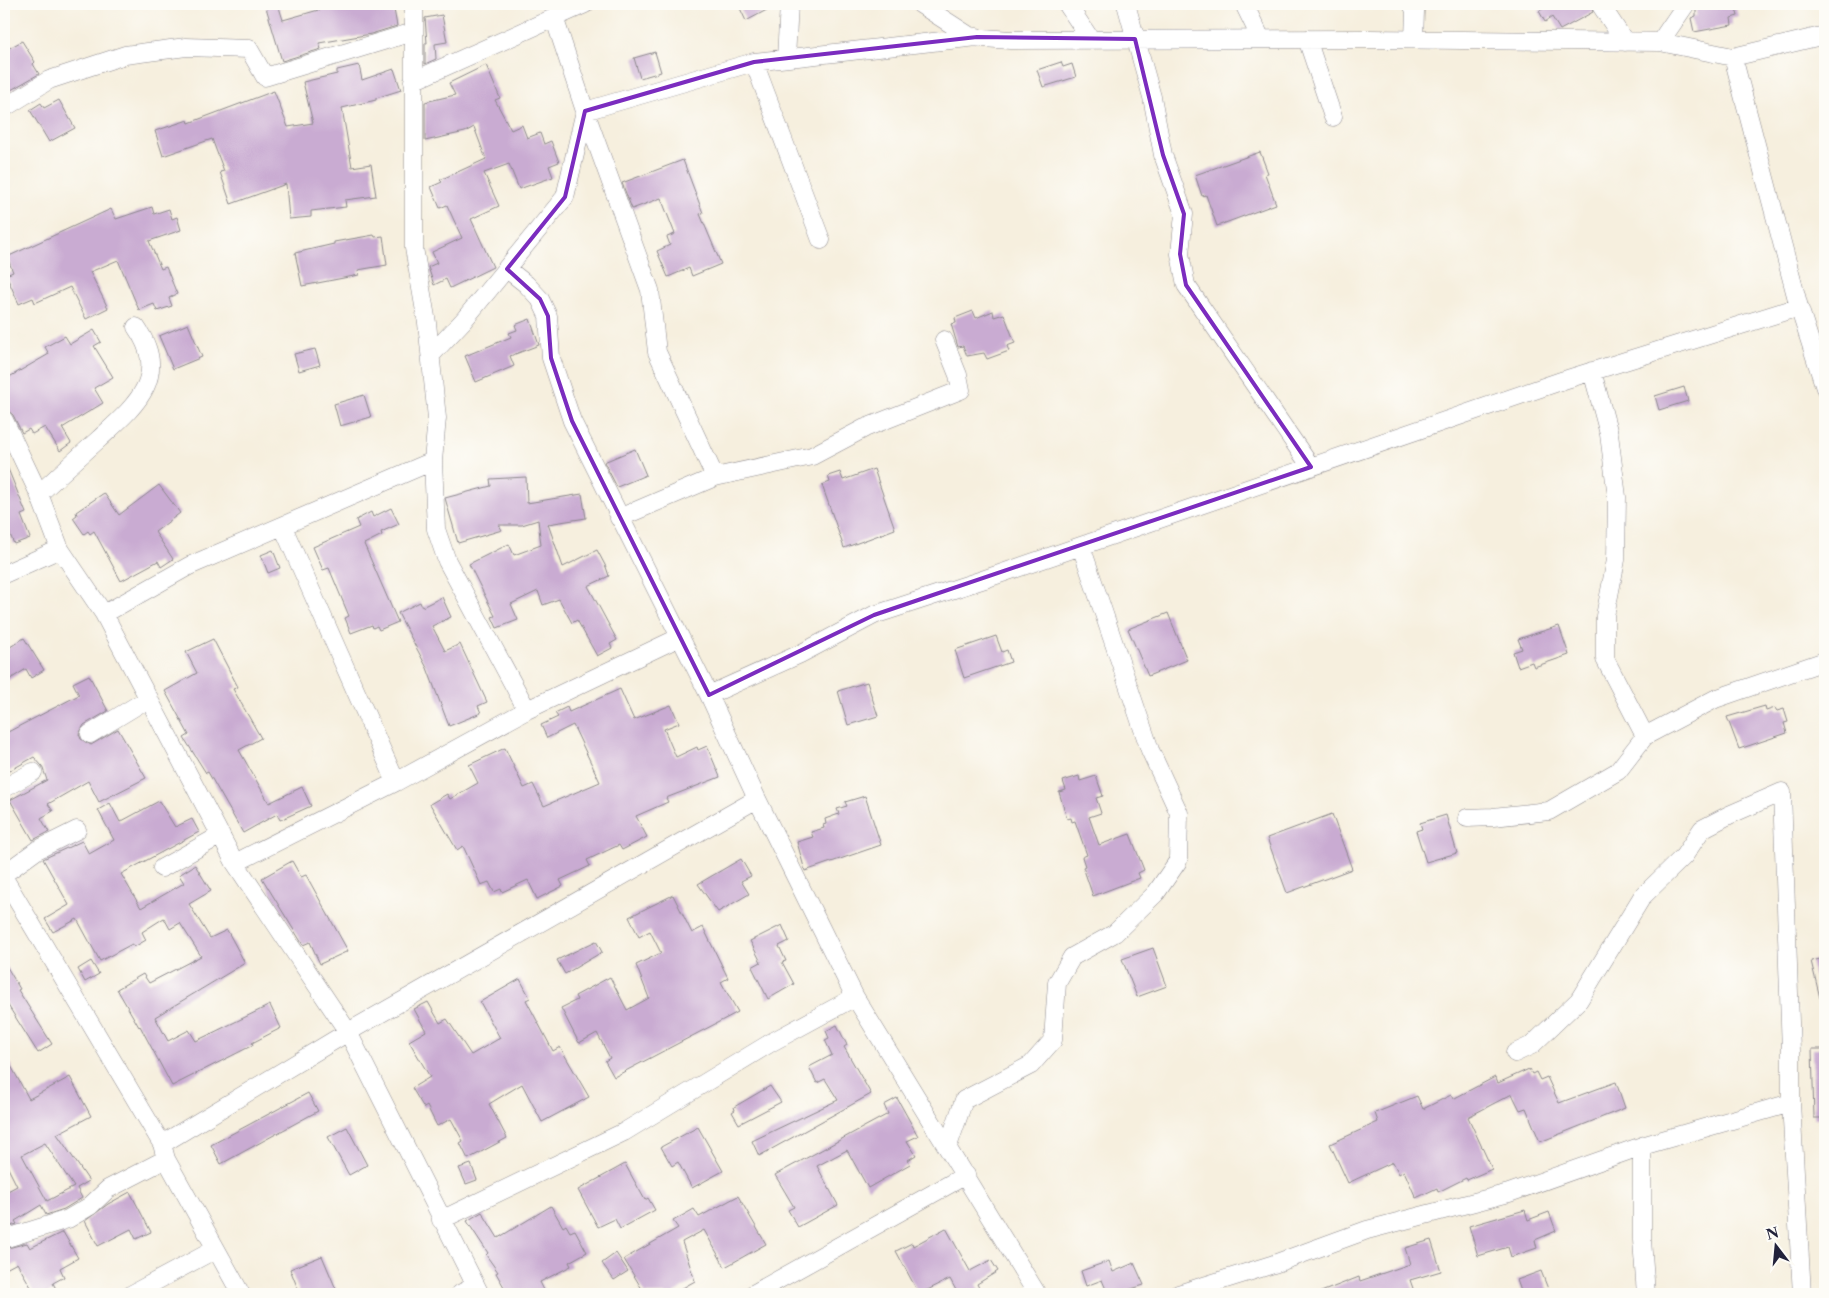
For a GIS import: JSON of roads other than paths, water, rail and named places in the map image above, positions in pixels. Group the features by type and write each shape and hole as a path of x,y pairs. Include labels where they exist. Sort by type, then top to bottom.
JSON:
{"street":[{"path":"414,4 414,248 431,354 437,418 433,461 436,529 447,561 527,710"},
{"path":"413,81 585,4"},
{"path":"786,58 789,4"},
{"path":"920,4 971,37 1010,40 1414,39 1660,42 1733,57 1825,35"},
{"path":"1067,4 1091,40"},
{"path":"1126,4 1152,97 1163,154 1184,214 1180,254 1186,285 1311,467"},
{"path":"1244,4 1261,39"},
{"path":"1412,4 1415,11 1414,39"},
{"path":"1600,4 1625,42"},
{"path":"1660,42 1686,4"},
{"path":"554,18 585,111 650,290 656,352 715,477"},
{"path":"4,108 49,80 125,55 186,47 249,49 265,78 413,32"},
{"path":"585,111 754,62 976,37"},
{"path":"1307,39 1333,117"},
{"path":"1733,57 1799,307 1825,388"},
{"path":"754,62 821,240"},
{"path":"431,354 506,269 565,197 585,111"},
{"path":"506,269 526,284 540,299 548,316 551,358 572,421 709,695 757,799 855,997 966,1175 1037,1294"},
{"path":"709,695 800,654 874,614 1081,546 1592,371 1799,307"},
{"path":"38,494 139,401 146,386 150,369 147,347 136,327"},
{"path":"619,518 715,477 812,456 865,428 961,390 958,375 944,340"},
{"path":"1592,371 1609,434 1617,497 1616,560 1605,616 1605,659 1645,736"},
{"path":"4,420 38,494 60,549 104,614 235,863 348,1032 441,1220 472,1292"},
{"path":"104,614 189,566 433,461"},
{"path":"283,527 396,782"},
{"path":"948,1146 964,1100 1031,1065 1053,1040 1057,983 1072,957 1115,933 1156,893 1178,861 1179,813 1150,750 1081,546"},
{"path":"4,574 60,549"},
{"path":"235,863 396,782 527,710 680,637"},
{"path":"1467,818 1549,811 1618,771 1645,736 1715,699 1825,661"},
{"path":"90,734 149,698"},
{"path":"4,788 33,772"},
{"path":"1514,1053 1532,1045 1579,1000 1642,897 1684,856 1702,829 1782,792 1792,1051 1791,1103 1802,1294"},
{"path":"4,1239 68,1219 90,1206 108,1190 164,1152 348,1032 757,799"},
{"path":"77,830 37,850 4,876 164,1152 241,1294"},
{"path":"162,868 221,835"},
{"path":"441,1220 624,1132 772,1042 855,997"},
{"path":"1178,1294 1274,1264 1367,1230 1518,1190 1642,1146 1791,1103"},
{"path":"1642,1146 1642,1240 1646,1294"},
{"path":"753,1294 966,1175"},
{"path":"132,1294 216,1249"}]}
